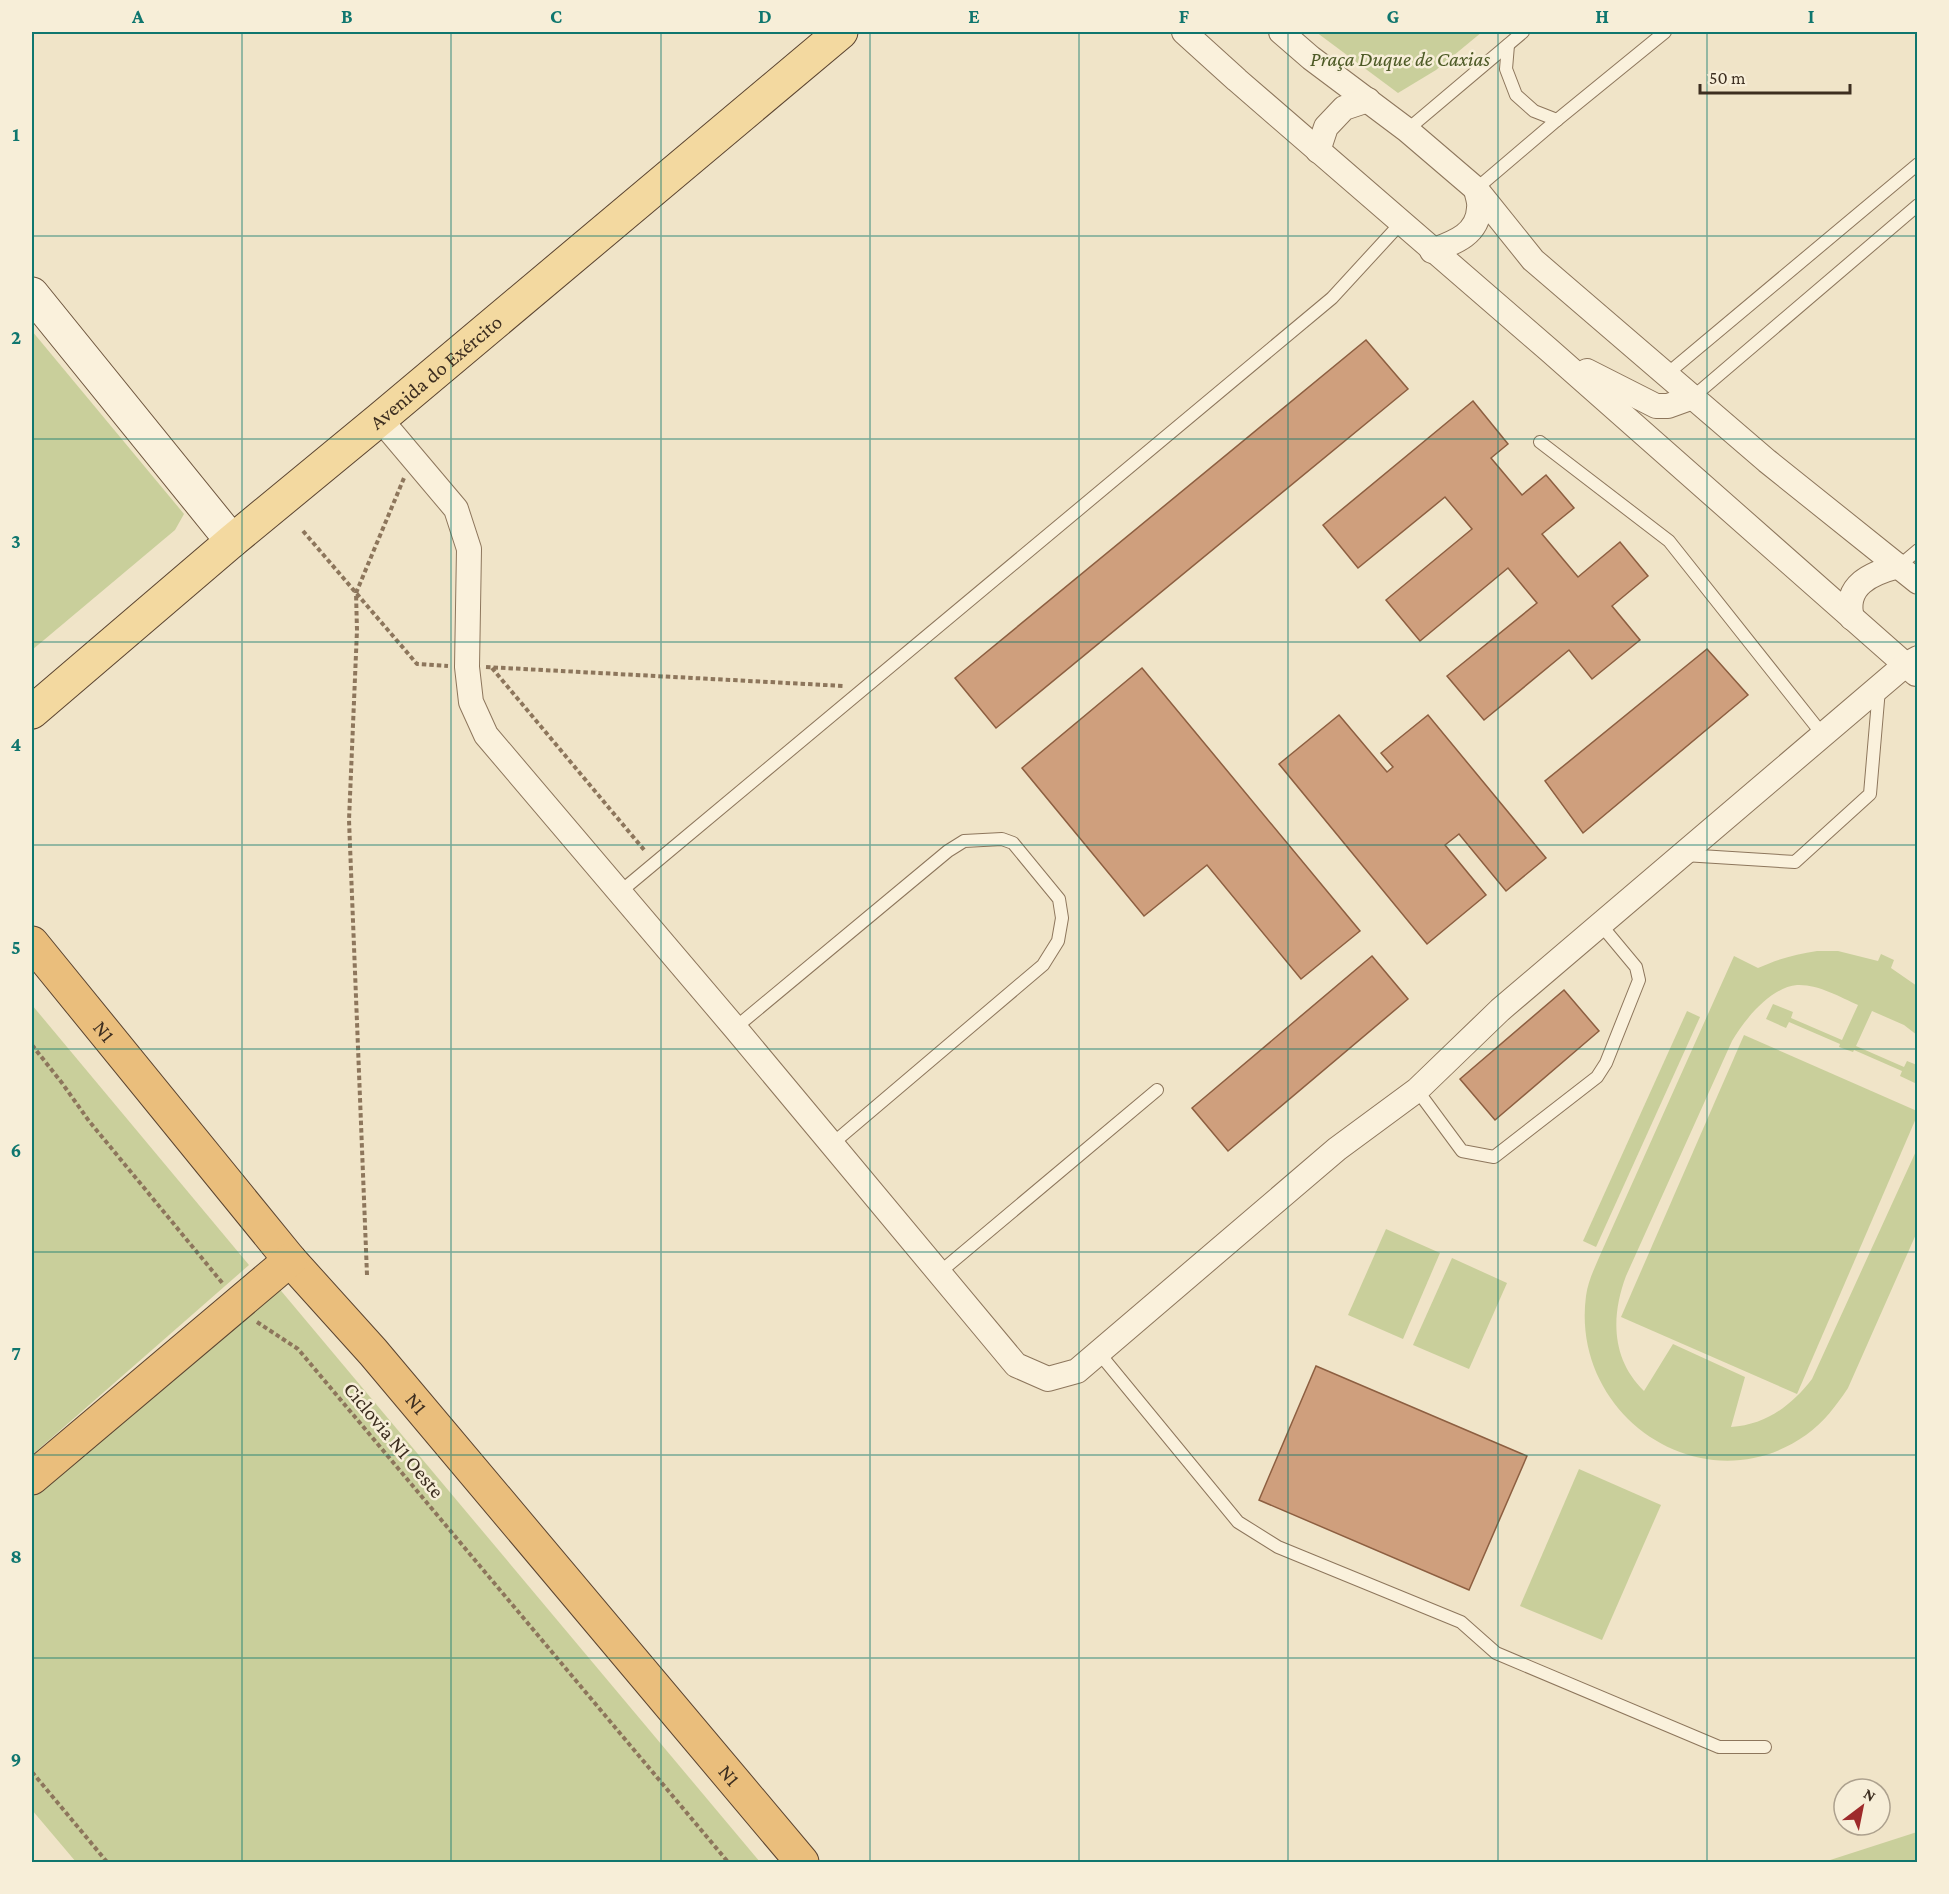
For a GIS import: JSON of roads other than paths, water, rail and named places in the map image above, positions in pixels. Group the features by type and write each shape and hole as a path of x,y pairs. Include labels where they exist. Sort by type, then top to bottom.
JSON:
{"highway":[{"name":"N1","path":"32,943 290,1260 373,1352 802,1863"},
{"path":"32,1478 290,1260"}],"main road":[{"name":"Avenida do Exército","path":"32,712 232,541 841,32"},
{"path":"32,294 232,541"}],"street":[{"path":"380,419 456,509 469,549 467,667 471,702 486,735 735,1028 1016,1365 1048,1379 1077,1371 1337,1149 1417,1090 1500,1010 1879,687 1913,666 1852,618 1184,32"},
{"path":"1281,32 1311,58 1407,130 1476,189 1533,260 1767,461 1917,582"},
{"path":"1318,151 1326,127 1344,108 1368,100"},
{"path":"1432,251 1458,242 1468,234 1476,221 1479,208 1476,189"},
{"path":"1549,350 1610,384 1656,406 1668,406 1693,397"},
{"path":"1852,618 1851,597 1857,587 1864,580 1882,570 1899,566"}],"lane":[{"path":"1407,130 1523,32"},
{"path":"1476,189 1665,32"},
{"path":"1508,45 1506,69 1516,95 1534,111 1557,120"},
{"path":"1667,374 1917,164"},
{"path":"1693,397 1917,205"},
{"path":"620,892 1332,298 1401,223"},
{"path":"1540,442 1669,541 1823,735"},
{"path":"1899,566 1917,550"},
{"path":"1683,855 1795,862 1870,794 1879,687"},
{"path":"735,1028 948,851 964,841 1002,839 1013,843 1059,899 1062,918 1058,941 1043,965 832,1144"},
{"path":"1417,1090 1462,1151 1494,1158 1597,1077 1606,1063 1639,980 1636,967 1601,925"},
{"path":"940,1272 1157,1090"},
{"path":"1099,1353 1238,1522 1278,1547 1461,1622 1496,1653 1719,1747 1765,1747"}],"park label":[{"name":"Praça Duque de Caxias","path":"1400,59"}]}
